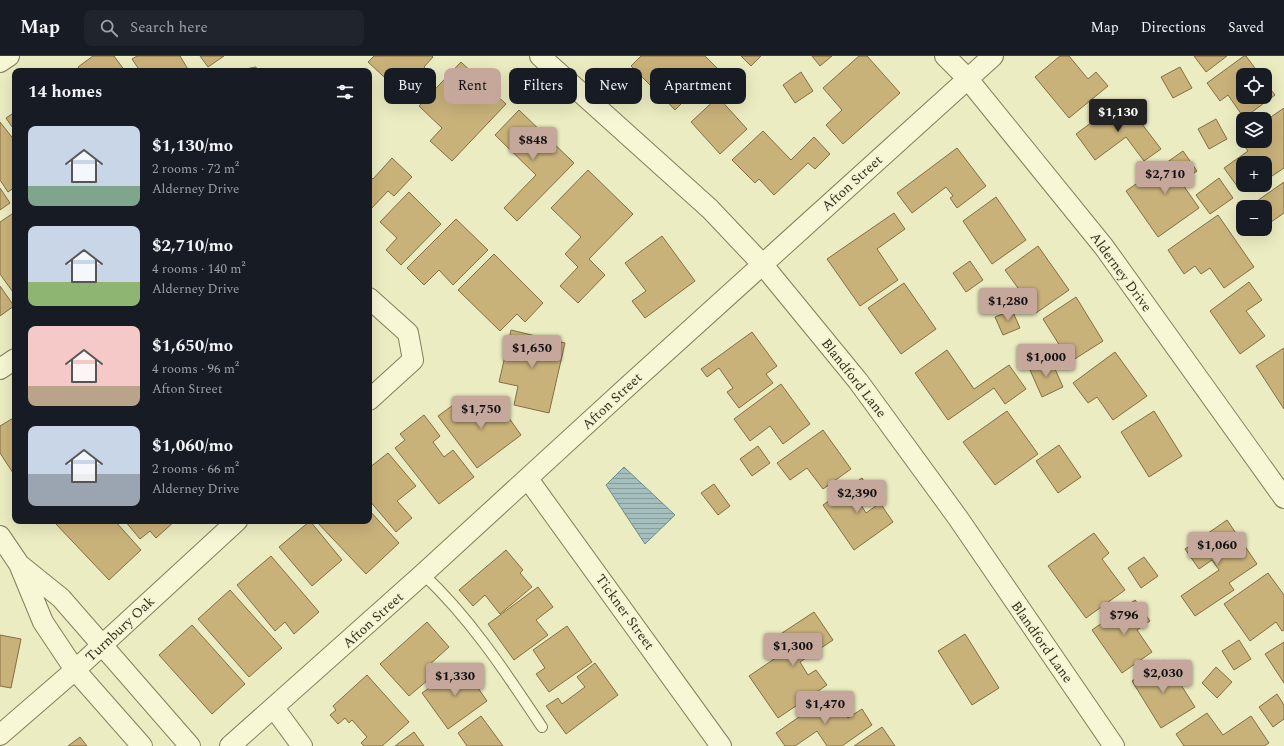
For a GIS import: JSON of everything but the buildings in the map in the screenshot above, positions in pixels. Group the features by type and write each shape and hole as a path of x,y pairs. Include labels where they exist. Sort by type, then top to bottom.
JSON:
{"street":[{"path":"0,62 9,56"},
{"name":"Blandford Lane","path":"540,56 704,204 763,264 858,381 953,512 1114,746"},
{"name":"Alderney Drive","path":"945,56 967,78 1104,247 1284,498"},
{"name":"Afton Street","path":"230,746 423,574 967,78 993,56"},
{"path":"372,301 408,333 413,360 372,397"},
{"path":"0,369 12,360"},
{"name":"Tickner Street","path":"528,479 721,746"},
{"name":"Turnbury Oak","path":"0,735 75,670 234,524"},
{"path":"0,536 19,564 43,622 75,670 142,746"},
{"path":"19,564 61,598 190,746"},
{"path":"274,708 302,746"}],"lane":[{"path":"423,574 446,596 497,660 542,727"}],"water":[{"path":"624,467 675,515 645,544 606,485"}]}
